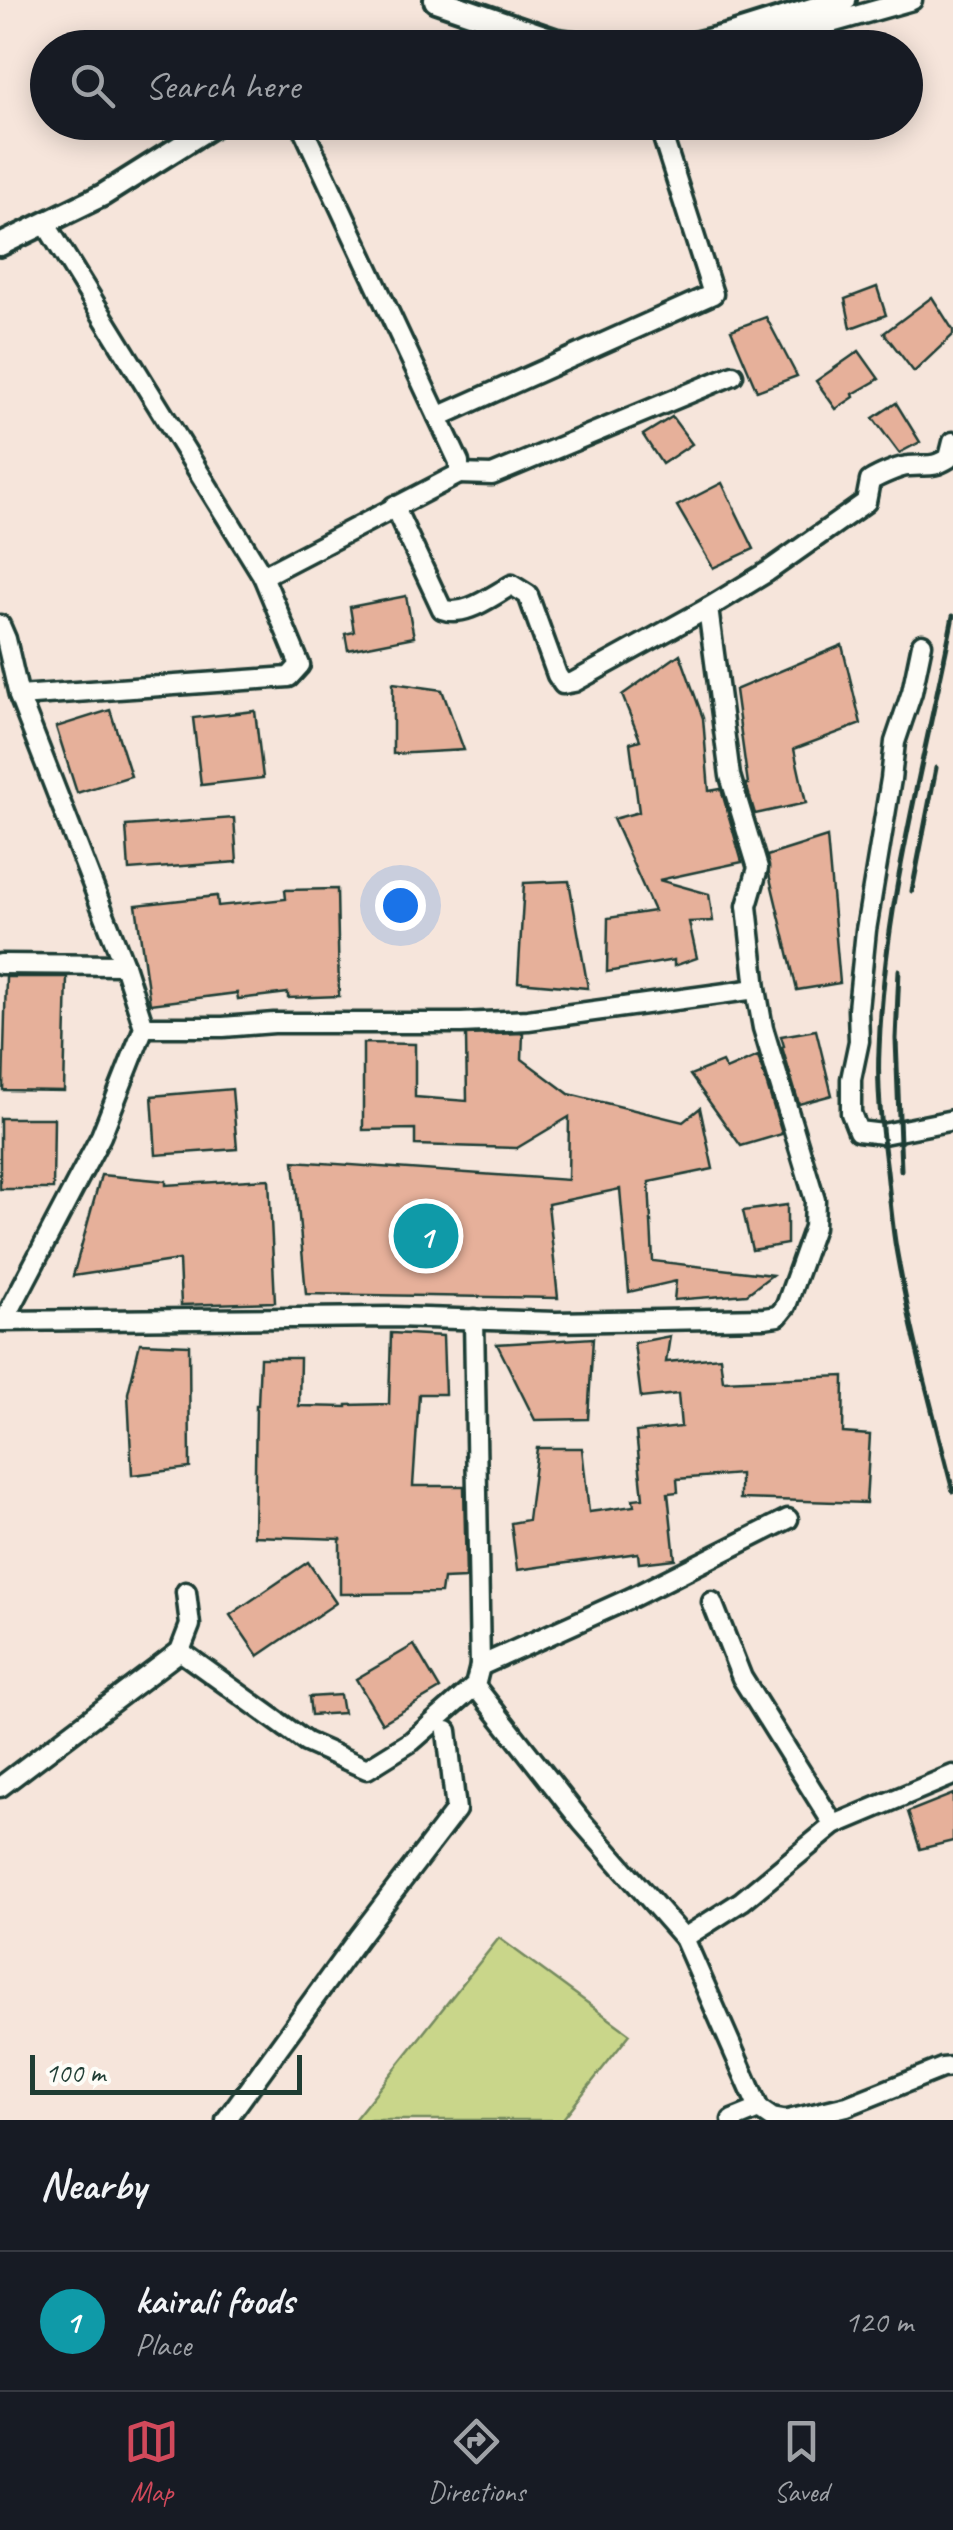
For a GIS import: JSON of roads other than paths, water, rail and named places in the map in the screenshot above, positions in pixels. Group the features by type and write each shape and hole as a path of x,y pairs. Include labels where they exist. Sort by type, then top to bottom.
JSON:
{"main road":[{"path":"436,0 523,30"},
{"path":"763,30 844,0"}],"street":[{"path":"783,30 912,0"},
{"path":"0,244 103,195 190,140"},
{"path":"308,140 459,462 459,474"},
{"path":"438,417 714,294 664,140"},
{"path":"18,696 289,677 300,665 263,576 46,223"},
{"path":"263,576 459,474 492,475 508,470 733,375"},
{"path":"394,506 442,609 454,614 512,585 528,595 563,684 574,682 766,572 866,502 870,481 879,475 908,466 938,465 950,458 953,442"},
{"path":"2,635 18,696 124,966 144,1027 101,1136 2,1321 394,1317 556,1322 764,1318 778,1316 786,1306 814,1227 815,1200 763,1028 747,906 758,868 730,776 708,608"},
{"path":"922,644 912,692 895,742 872,880 851,1112 858,1131 883,1134 953,1120"},
{"path":"0,964 124,966"},
{"path":"144,1027 528,1020 756,989"},
{"path":"180,1651 306,1742 367,1769 412,1740 475,1686 480,1666 474,1319"},
{"path":"480,1666 631,1598 788,1518"},
{"path":"0,1788 180,1651 190,1625 186,1592"},
{"path":"712,1602 742,1678 834,1825"},
{"path":"475,1686 592,1835 684,1938 759,2109 772,2118 786,2120 848,2106 953,2067"},
{"path":"226,2120 456,1810 447,1730"},
{"path":"684,1938 742,1901 834,1825 953,1775"},
{"path":"732,2120 759,2109"}],"railway":[{"path":"953,616 897,886 882,995 879,1065 897,1254 953,1491"},
{"path":"912,891 936,768"},
{"path":"899,970 896,1039 901,1170"}],"place":[{"name":"kairali foods","path":"426,1236"}]}
